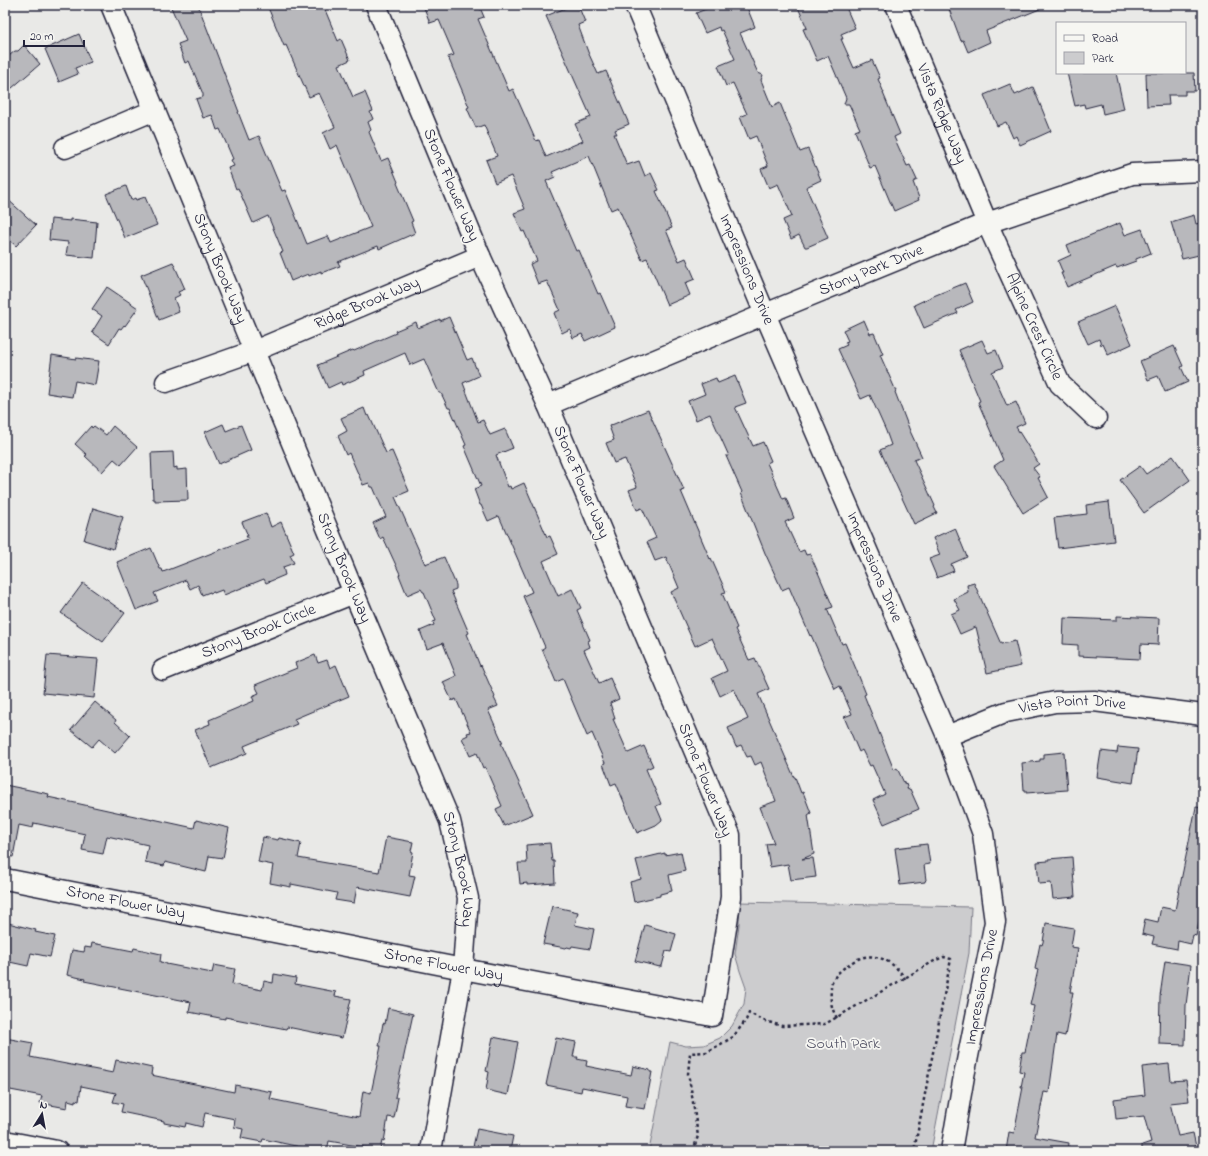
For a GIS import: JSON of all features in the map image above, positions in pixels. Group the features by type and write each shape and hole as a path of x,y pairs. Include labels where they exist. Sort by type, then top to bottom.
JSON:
{"street":[{"name":"Stony Brook Way","path":"111,5 450,821 468,898 463,969 431,1151"},
{"name":"Stone Flower Way","path":"5,879 463,969 712,1016 731,897 730,835 548,405 480,256 376,5"},
{"name":"Impressions Drive","path":"635,5 765,314 947,736 983,834 996,922 964,1076 951,1151"},
{"name":"Vista Ridge Way","path":"896,5 987,223"},
{"path":"65,148 155,110"},
{"name":"Stony Park Drive","path":"548,405 987,223 1132,174 1203,171"},
{"name":"Alpine Crest Circle","path":"987,223 1060,384 1096,418"},
{"name":"Ridge Brook Way","path":"166,382 254,351 480,256"},
{"name":"Stony Brook Circle","path":"163,670 354,593"},
{"name":"Vista Point Drive","path":"947,736 1006,712 1055,702 1094,701 1203,714"},
{"path":"5,1142 57,1151"}],"path":[{"path":"837,1018 833,1012 830,1000 832,981 841,970 859,958 870,957 883,959 892,963 902,973 905,979"},
{"path":"693,1151 698,1136 688,1074 690,1053 707,1052 733,1037 746,1020 749,1013 764,1021 782,1026 825,1024 936,960 944,958 951,959 914,1151"}],"green space":[{"name":"South Park","path":"739,902 971,907 969,953 931,1151 649,1151 670,1042 686,1046 704,1045 720,1038 732,1026 744,1004 746,988 735,954 739,925"}],"building":[{"path":"170,5 198,5 249,140 259,136 282,191 285,190 307,244 328,236 331,243 371,227 337,145 330,149 323,133 335,127 319,93 309,97 286,45 284,46 267,5 323,5 338,41 341,39 350,60 339,65 353,97 365,92 373,111 370,112 373,119 368,122 371,130 369,132 381,161 388,158 413,221 411,222 415,233 379,249 378,246 338,262 340,266 309,276 308,274 291,281 280,253 283,252 268,216 253,223 238,188 236,189 228,168 234,166 231,160 233,159 220,129 217,130 212,115 203,118 196,99 203,97 203,94 189,61 185,63 178,44 186,41"},
{"path":"423,5 479,5 484,17 478,19 509,91 513,89 536,141 539,140 546,157 583,141 575,124 591,117 546,16 573,5 578,5 585,22 578,25 588,52 598,74 606,71 629,124 615,130 617,134 614,134 627,165 639,161 645,176 651,173 659,190 656,191 672,228 666,230 679,261 686,258 695,279 685,283 690,295 667,305 647,258 642,260 618,207 611,210 589,156 552,172 555,177 546,181 576,251 579,250 598,294 600,293 615,327 585,341 582,334 573,338 570,329 562,333 554,313 560,310 547,281 538,284 530,264 537,261 524,231 522,232 514,213 525,209 511,176 495,183 486,160 497,156 484,125 476,128 467,108 469,107 448,57 454,55 439,20 430,23"},
{"path":"716,5 746,5 755,27 740,33 758,73 763,75 761,80 772,107 780,103 800,152 808,149 821,180 806,187 828,238 807,247 805,247 799,235 791,239 783,220 792,216 778,184 769,188 761,169 768,166 756,136 749,139 740,117 747,114 733,83 726,86 718,66 735,59 722,30 720,31 719,27 705,33 696,13"},
{"path":"797,5 845,5 855,28 841,34 843,39 841,39 854,68 872,60 880,78 878,79 883,93 900,134 894,137 907,166 910,165 917,180 913,182 919,200 894,211 875,166 870,168 855,131 860,129 849,104 844,104 846,98 828,56 817,61 803,29 807,28"},
{"path":"959,5 1047,6 986,31 990,42 968,52 963,40 961,41 949,9"},
{"path":"79,34 91,62 75,68 78,74 59,82 45,49"},
{"path":"24,45 40,64 5,94 5,59 15,51 18,51"},
{"path":"1194,73 1195,91 1185,91 1185,95 1168,95 1169,105 1147,106 1146,74"},
{"path":"1067,74 1116,74 1124,109 1103,114 1101,104 1085,108 1084,104 1075,106"},
{"path":"1010,84 1015,95 1033,87 1051,131 1020,145 1016,136 1013,138 1006,122 997,126 984,95"},
{"path":"126,186 131,200 145,197 157,225 125,238 106,194"},
{"path":"5,197 36,225 16,246 5,236"},
{"path":"1194,215 1196,224 1203,222 1203,254 1182,259 1171,222"},
{"path":"51,219 70,221 70,219 97,222 94,258 66,255 68,242 49,240"},
{"path":"1120,223 1125,235 1142,229 1151,253 1136,259 1136,261 1117,268 1116,266 1067,287 1058,261 1071,255 1067,245"},
{"path":"173,262 185,289 178,292 180,295 174,298 179,312 159,320 141,275"},
{"path":"965,283 973,302 956,310 958,313 924,328 914,305"},
{"path":"107,287 138,308 125,326 124,325 121,329 119,328 109,344 92,332 102,316 92,309"},
{"path":"1115,306 1132,344 1108,355 1099,339 1088,344 1078,322"},
{"path":"449,317 467,360 472,358 479,376 463,383 478,422 483,420 490,435 505,429 513,448 496,455 508,487 510,486 511,489 524,483 547,537 550,536 558,554 543,561 558,596 572,589 581,608 577,610 590,640 588,641 590,647 584,650 599,683 610,678 619,699 610,703 615,719 613,719 628,753 644,746 653,766 646,769 661,804 656,806 662,820 656,825 637,833 616,783 611,785 603,764 605,763 592,733 587,736 563,679 556,682 542,649 545,647 523,596 532,592 499,516 488,521 480,505 474,489 481,486 464,446 466,445 450,408 448,408 441,393 439,393 424,359 410,365 405,353 364,371 365,375 342,385 341,382 328,388 318,365 396,333 395,331 416,322 418,328"},
{"path":"864,320 870,334 874,333 883,354 880,355 922,457 914,460 937,513 914,524 880,450 891,445 886,431 870,395 861,399 838,349 847,345 845,342 848,341 843,330"},
{"path":"982,340 988,353 996,350 1003,367 992,372 1007,406 1016,402 1025,423 1016,427 1039,464 1033,468 1040,477 1038,478 1048,497 1023,513 994,466 1003,460 978,402 980,401 959,350"},
{"path":"1174,346 1188,382 1165,392 1158,376 1148,380 1140,361"},
{"path":"52,355 99,361 95,385 75,381 72,397 47,393"},
{"path":"735,376 746,403 735,407 753,446 763,442 771,461 767,463 783,499 786,498 794,518 785,522 799,552 804,550 806,555 810,554 833,607 827,609 842,644 845,643 856,669 866,694 864,695 894,770 897,768 908,790 910,789 919,809 884,824 873,800 885,794 872,765 870,766 862,750 859,752 844,717 852,714 840,686 835,689 789,587 782,590 765,553 741,493 742,492 726,456 729,456 710,414 696,420 688,401 705,394 701,384 716,378 718,383"},
{"path":"364,408 367,416 369,415 386,453 392,451 409,491 395,497 425,564 444,557 456,585 456,589 451,591 469,633 467,634 480,666 481,665 495,697 494,698 498,706 488,710 533,814 504,826 496,809 502,806 485,767 483,768 477,753 470,756 462,738 468,735 467,733 471,732 456,699 452,701 443,682 456,676 443,643 427,649 420,631 434,625 433,622 436,621 424,592 421,589 407,595 399,575 400,574 383,537 380,539 373,523 386,517 373,487 371,487 369,483 363,485 349,453 346,455 338,436 347,431 341,418"},
{"path":"648,410 684,490 681,491 710,559 711,558 726,592 722,593 737,628 735,629 749,660 755,658 769,689 758,694 801,793 803,792 811,813 808,815 814,854 802,859 813,858 816,877 791,880 788,864 770,867 766,844 774,843 760,807 776,801 761,762 755,765 751,756 747,757 741,745 736,747 728,728 748,719 734,689 720,696 712,678 727,671 712,638 695,646 671,592 679,588 666,557 655,561 647,542 656,538 642,508 637,510 629,490 637,487 625,459 614,463 606,443 614,440 609,426"},
{"path":"223,424 226,431 241,425 251,450 219,464 205,432"},
{"path":"91,426 92,428 94,426 106,435 113,426 137,447 121,465 114,459 102,472 75,444"},
{"path":"173,452 174,468 177,467 177,470 187,469 188,500 155,501 155,499 153,499 151,453"},
{"path":"1173,456 1190,480 1144,513 1120,480 1140,466 1146,474"},
{"path":"1109,502 1114,541 1058,548 1054,518 1087,514 1086,505"},
{"path":"93,508 123,517 113,549 84,540"},
{"path":"266,513 271,527 281,522 294,553 290,555 294,563 283,567 285,575 266,583 264,579 224,595 222,590 202,595 198,585 190,589 186,580 154,593 158,601 136,610 117,562 151,548 160,569 162,569 163,572 248,539 242,522"},
{"path":"955,528 967,557 951,564 954,571 937,578 929,559 940,555 933,538"},
{"path":"83,583 125,613 103,642 61,613"},
{"path":"974,583 1001,644 1015,641 1021,666 987,673 976,627 960,634 951,614 960,610 954,599 968,592 967,585"},
{"path":"1117,616 1159,618 1158,645 1141,644 1140,659 1078,656 1078,645 1063,644 1064,618 1117,620"},
{"path":"47,655 98,659 94,698 43,693"},
{"path":"315,655 318,663 327,660 330,668 336,665 349,696 294,719 297,724 244,746 247,753 211,768 195,730 210,724 209,720 254,701 252,696 259,693 255,685 297,668 295,663"},
{"path":"95,702 116,720 115,722 130,736 115,753 99,739 92,747 71,730"},
{"path":"1118,747 1138,749 1133,783 1097,777 1101,751 1117,753"},
{"path":"1064,752 1067,790 1026,793 1026,790 1024,790 1022,763 1040,761 1040,759 1044,759 1044,754"},
{"path":"5,785 49,794 48,797 194,828 196,820 229,828 223,858 209,856 206,872 165,862 164,866 145,862 148,845 107,836 103,854 82,850 85,834 34,823 33,828 19,825 13,857 5,856"},
{"path":"1196,807 1203,808 1203,904 1196,936 1193,935 1191,944 1178,941 1177,949 1152,944 1154,937 1142,934 1145,919 1158,922 1161,907 1175,910"},
{"path":"263,837 278,840 279,838 301,843 298,858 379,872 386,837 413,842 411,851 413,852 409,875 415,876 410,897 357,887 354,903 335,900 337,893 291,884 291,887 270,883 273,865 258,862"},
{"path":"550,843 552,861 554,861 555,883 520,884 518,863 527,863 526,845"},
{"path":"927,844 930,864 924,865 925,882 900,885 895,848"},
{"path":"681,852 685,871 669,875 672,891 660,894 660,896 634,902 630,882 641,879 636,860 665,853 665,855"},
{"path":"1072,857 1075,897 1053,899 1051,883 1039,884 1037,862 1048,861 1048,859"},
{"path":"552,906 578,912 575,925 594,929 590,949 572,946 571,948 566,948 543,944"},
{"path":"8,923 36,930 35,932 55,936 50,957 31,953 28,966 5,961 5,939"},
{"path":"1046,923 1074,928 1071,947 1078,948 1070,992 1073,992 1065,1036 1057,1034 1049,1093 1044,1092 1035,1137 1069,1143 1068,1151 1006,1151 1009,1132 1014,1133 1023,1087 1021,1087 1024,1072 1019,1071 1022,1052 1025,1052 1034,1006 1030,1005 1038,970 1035,969 1040,944 1042,945 1043,942"},
{"path":"645,925 676,934 671,952 666,951 662,966 660,967 635,961"},
{"path":"92,943 133,951 134,948 161,954 160,962 212,973 214,965 235,969 232,984 262,990 264,981 273,983 274,974 296,978 295,984 336,992 335,996 351,999 342,1038 287,1027 286,1029 225,1017 225,1019 189,1012 191,1002 84,981 85,979 67,975 72,950 84,952 85,947 91,948"},
{"path":"1165,961 1191,965 1186,1005 1185,1045 1159,1044 1160,996"},
{"path":"388,1008 413,1014 395,1097 398,1098 394,1118 388,1117 384,1142 382,1141 380,1150 329,1141 327,1151 304,1151 305,1148 263,1139 262,1142 241,1138 243,1129 234,1127 235,1119 205,1113 202,1127 186,1123 185,1127 164,1123 164,1121 121,1112 123,1104 113,1102 116,1093 81,1086 79,1101 75,1100 75,1102 68,1100 67,1108 40,1103 42,1096 5,1089 5,1038 33,1043 30,1057 113,1073 116,1060 152,1068 151,1075 234,1092 235,1085 272,1092 270,1099 359,1117 363,1091 371,1093 381,1046 379,1046 383,1023 385,1024"},
{"path":"493,1037 518,1042 508,1095 486,1090 489,1072 486,1071"},
{"path":"556,1038 576,1042 573,1057 578,1057 577,1059 587,1061 586,1066 631,1075 633,1066 650,1070 650,1072 652,1072 645,1109 625,1106 627,1096 582,1087 581,1092 546,1085"},
{"path":"1169,1064 1171,1081 1186,1080 1189,1101 1170,1103 1178,1136 1193,1133 1197,1151 1142,1151 1142,1145 1151,1142 1144,1116 1116,1119 1114,1099 1145,1095 1142,1067"},
{"path":"477,1129 513,1136 510,1151 472,1151"}]}
